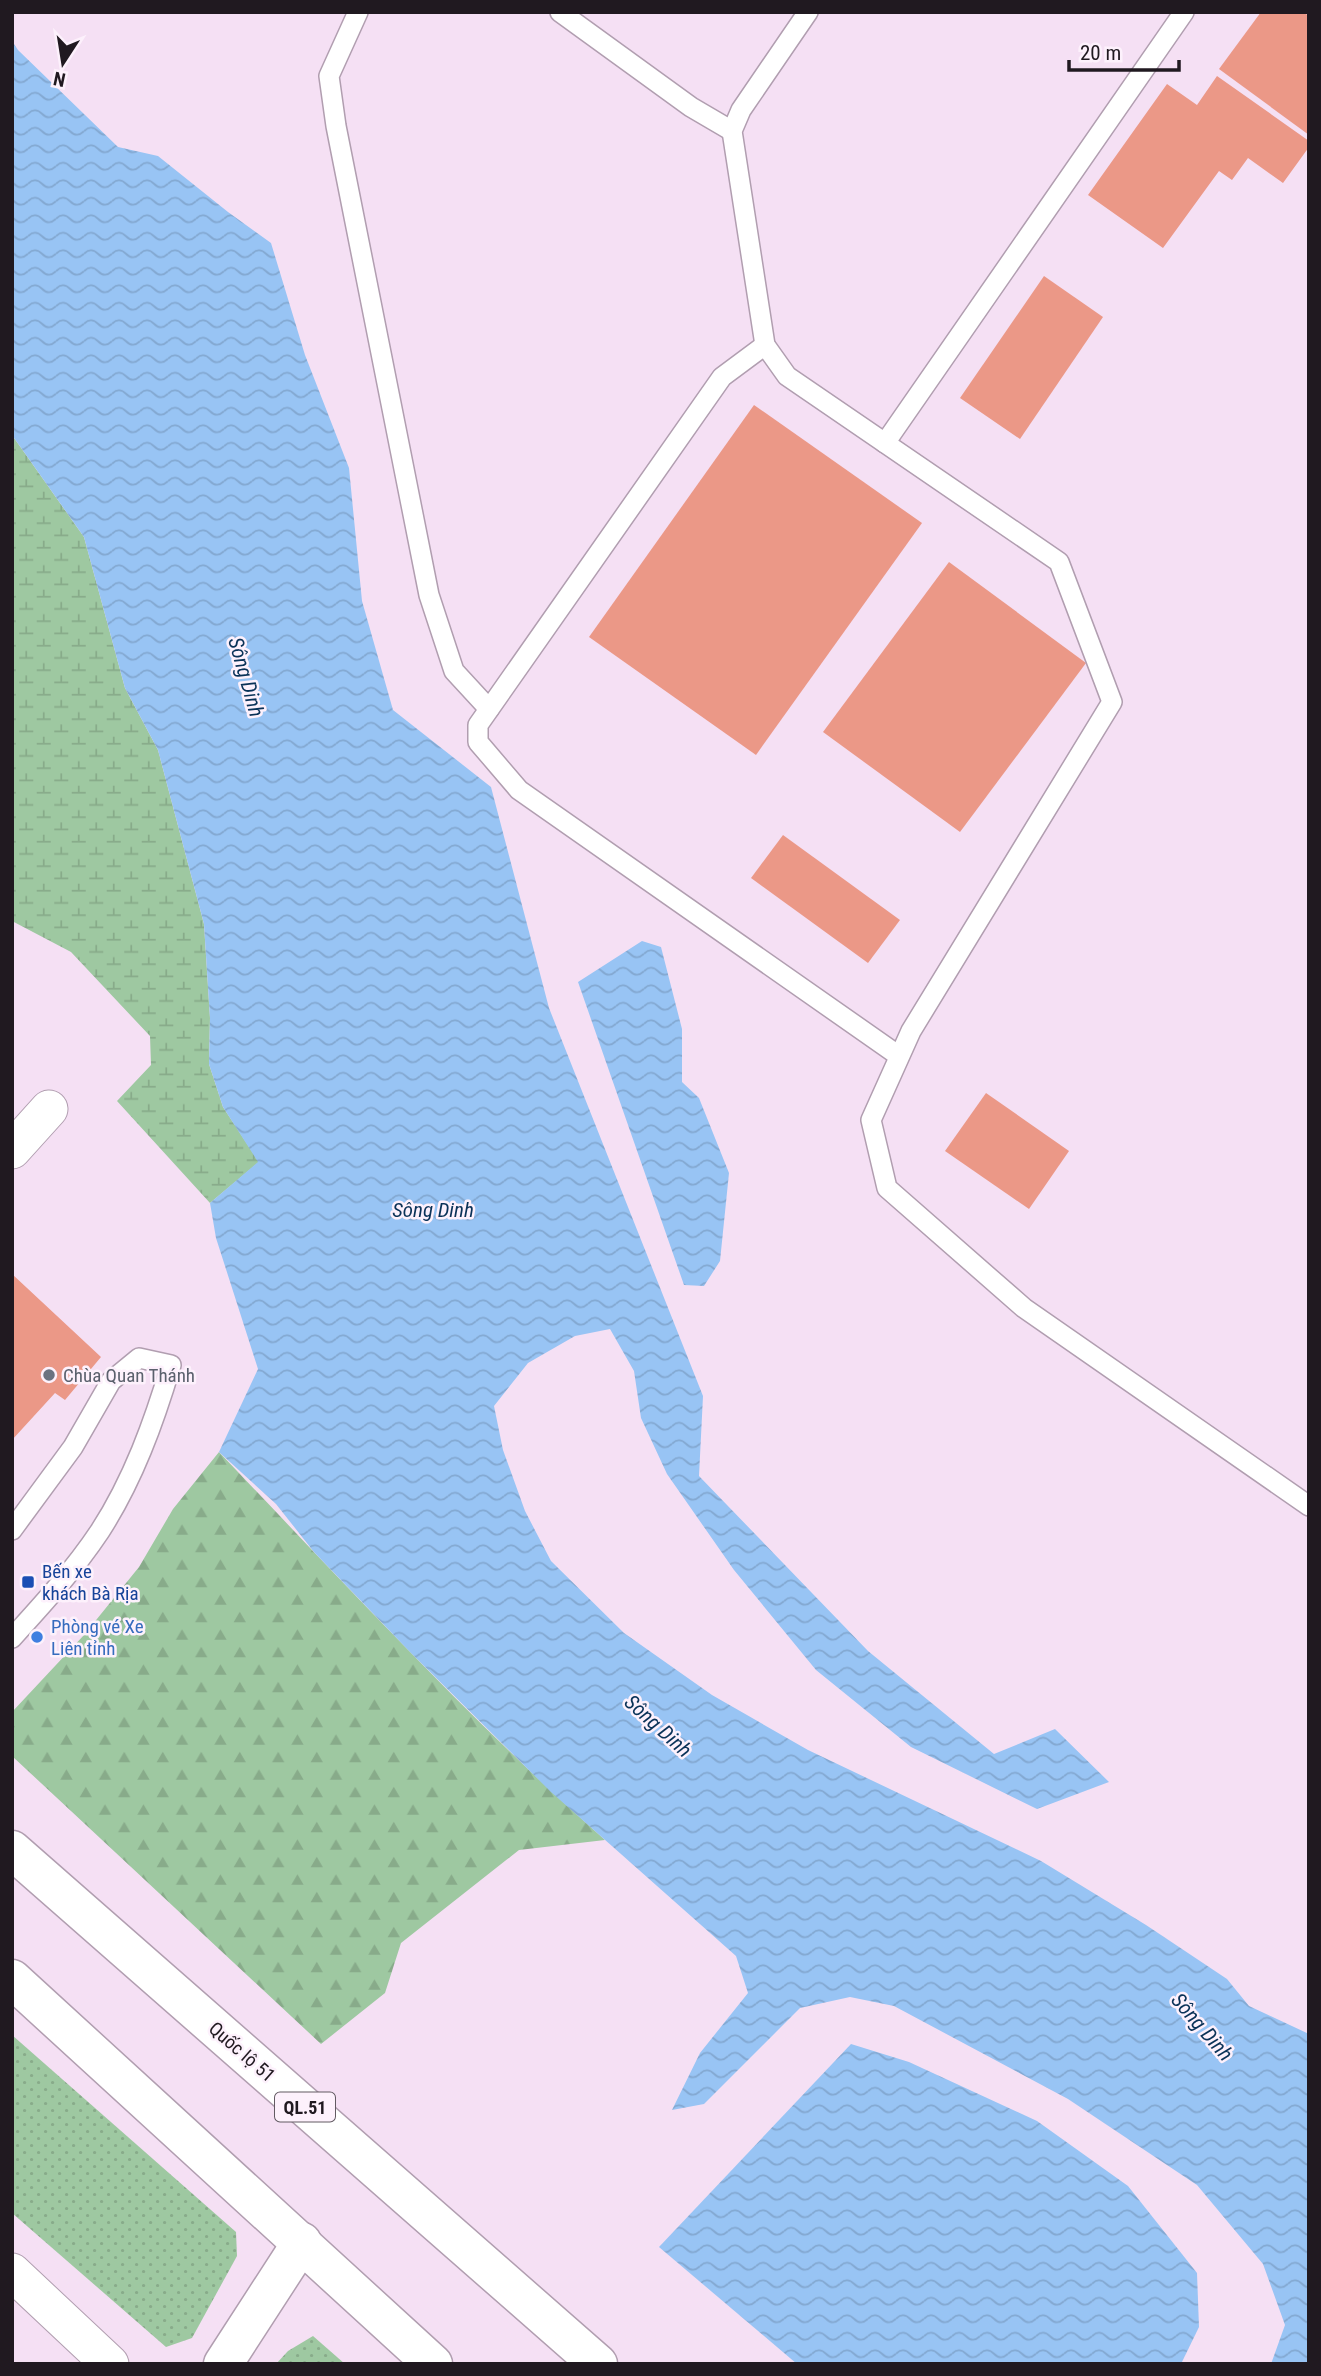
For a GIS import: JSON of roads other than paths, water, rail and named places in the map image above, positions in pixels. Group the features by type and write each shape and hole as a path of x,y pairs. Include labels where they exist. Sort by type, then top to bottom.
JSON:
{"main road":[{"name":"Quốc lộ 51","path":"12,1850 598,2364"},
{"path":"12,1979 433,2364"},
{"path":"223,2364 302,2242"}],"street":[{"path":"12,1150 49,1109"},
{"path":"12,2272 110,2364"}],"lane":[{"path":"358,12 329,76 335,126 429,595 454,671 489,709"},
{"path":"560,12 691,107 732,131"},
{"path":"808,12 741,110 732,131 765,345 787,376 1059,562 1112,702 911,1031 899,1056 871,1120 887,1188 1024,1308 1309,1506"},
{"path":"885,443 1184,12"},
{"path":"765,345 722,377 478,724 478,742 519,790 899,1056"},
{"path":"12,1530 73,1447 111,1381 139,1358 171,1364 152,1428 101,1529 64,1581 12,1638"}],"water":[{"name":"Sông Dinh","path":"12,41 18,50 118,147 158,156 271,243 305,355 349,468 362,601 393,710 491,787 549,1008 703,1396 699,1476 868,1651 994,1754 1055,1729 1109,1782 1037,1809 911,1747 816,1670 734,1570 667,1474 641,1418 634,1371 610,1329 575,1336 528,1363 494,1406 503,1450 525,1511 551,1561 624,1633 712,1695 808,1750 1041,1861 1146,1925 1227,1979 1249,2006 1309,2034 1309,2364 1271,2364 1285,2325 1263,2264 1197,2185 1068,2099 894,2006 850,1997 800,2008 704,2104 672,2110 700,2053 748,1993 736,1956 551,1792 314,1552 276,1504 219,1452 258,1369 216,1238 210,1203 258,1162 223,1107 209,1064 210,1018 204,924 158,750 125,688 84,537 12,435"},
{"path":"642,941 661,947 682,1029 682,1082 699,1098 729,1173 720,1261 704,1286 684,1285 578,982"},
{"path":"851,2044 909,2062 1037,2121 1128,2186 1197,2273 1199,2327 1181,2364 797,2364 659,2247"}],"place":[{"name":"Chùa Quan Thánh","path":"49,1375"},
{"name":"Bến xe khách Bà Rịa","path":"28,1582"},
{"name":"Phòng vé Xe Liên tỉnh","path":"37,1637"}]}
